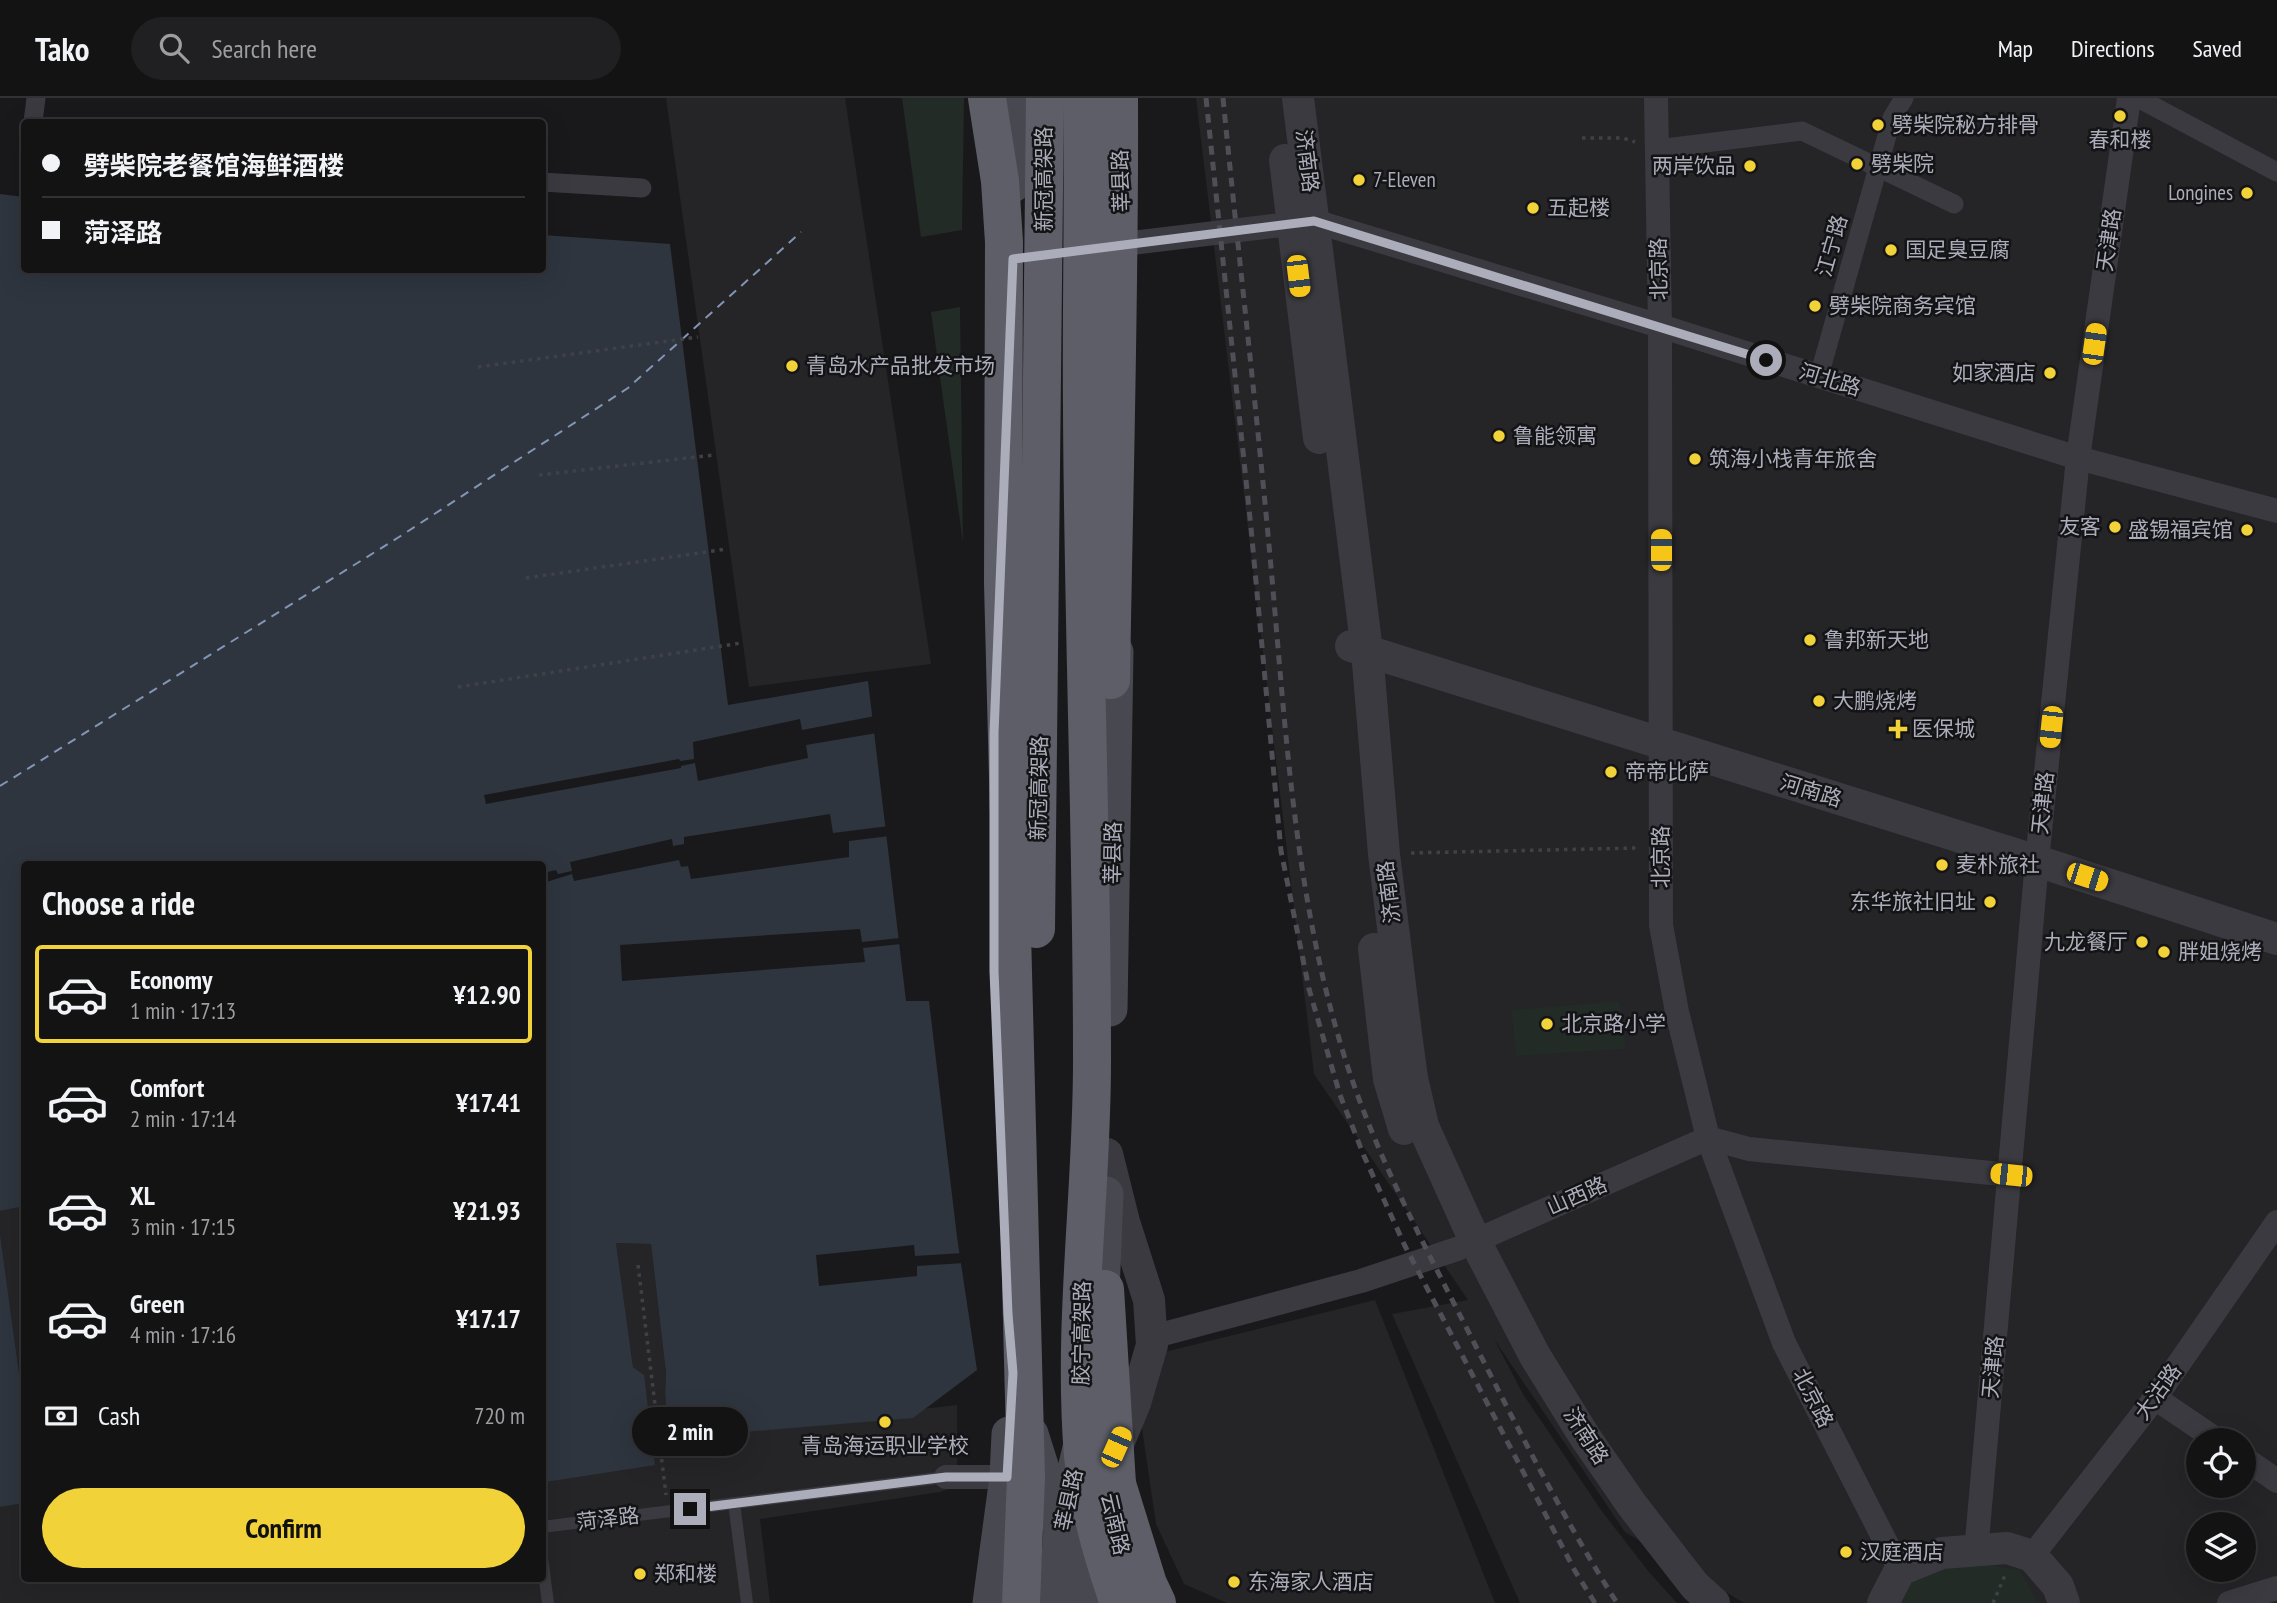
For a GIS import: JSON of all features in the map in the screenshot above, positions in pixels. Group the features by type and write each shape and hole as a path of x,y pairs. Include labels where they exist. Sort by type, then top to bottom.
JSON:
{"highway":[{"path":"987,98 1000,181 1004,242 1003,597 1016,1477 1021,1603"},
{"name":"新冠高架路","path":"1016,1477 1040,751 1045,98"},
{"name":"新冠高架路","path":"1082,98 1082,407 1092,1058"},
{"path":"1119,98 1120,245 1109,820 1092,1058 1117,1484 1148,1584 1157,1603"},
{"name":"胶宁高架路","path":"1092,1058 1080,1352 1082,1431 1085,1470 1094,1522 1119,1603"}],"main road":[{"path":"990,1603 1016,1477 994,971 994,733 1013,259 1013,98"},
{"name":"莘县路","path":"1056,1603 1061,1529 1091,1403 1100,1351 1107,1154 1123,244 1119,98"},
{"path":"1013,1373 1061,1529 1091,1603"},
{"name":"云南路","path":"1091,1403 1107,1495 1124,1563 1139,1603"}],"street":[{"path":"33,119 36,98"},
{"name":"济南路","path":"1279,98 1303,223 1412,1078 1423,1126 1466,1245 1528,1385 1615,1518 1686,1603"},
{"name":"济南路","path":"1298,98 1303,223"},
{"name":"北京路","path":"1656,98 1660,327 1661,925 1678,1012 1708,1138 1784,1343 1900,1570"},
{"name":"江宁路","path":"1819,376 1892,118 1904,98"},
{"name":"天津路","path":"1976,1552 2037,861 2078,458 2129,98"},
{"path":"2138,98 2277,172"},
{"path":"1657,149 1802,131 1954,204"},
{"path":"546,182 642,188"},
{"name":"河北路","path":"1013,259 1303,223 1660,327 2078,458 2277,511"},
{"name":"济南路","path":"1356,648 1361,837 1389,1079 1402,1126 1466,1245 1585,1437 1632,1505 1695,1586 1714,1603"},
{"name":"河南路","path":"1356,648 2277,939"},
{"path":"1708,1138 1749,1149 2011,1175"},
{"name":"山西路","path":"1152,1337 1361,1281 1466,1245 1708,1138"},
{"path":"1107,1154 1124,1222 1149,1300 1152,1337 1135,1403 1116,1447 1107,1495"},
{"name":"大沽路","path":"2032,1556 2155,1398 2277,1222"},
{"path":"2155,1398 2199,1428"},
{"path":"2256,1466 2277,1481"},
{"name":"菏泽路","path":"946,1477 1016,1477"},
{"path":"1883,1603 1900,1570 1942,1553 2007,1548 2032,1556 2059,1586 2064,1603"},
{"path":"2229,1603 2277,1588"}],"lane":[{"name":"菏泽路","path":"546,1526 946,1477"},
{"path":"734,1503 747,1603"},
{"path":"545,1582 548,1603"}],"path":[{"path":"1582,138 1623,138 1657,149"},
{"path":"478,368 698,337"},
{"path":"539,475 714,455"},
{"path":"526,578 727,548"},
{"path":"458,687 741,643"},
{"path":"1384,854 1661,847"},
{"path":"638,1265 668,1511"}],"shaded area":[{"path":"666,98 845,98 931,664 749,687"},
{"path":"902,98 964,98 962,230 921,237"},
{"path":"1196,98 2277,98 2277,1603 1744,1603 1625,1532 1494,1339 1523,1394 1601,1510 1677,1603 1520,1603 1392,1314 1468,1300 1314,1074"},
{"path":"0,194 21,197 21,273 546,273 546,235 670,244 728,705 868,681 906,1001 929,1001 957,1237 977,1370 913,1418 669,1438 666,1373 651,1244 616,1243 633,1367 644,1375 655,1465 546,1482 546,861 21,861 21,1221 19,1207 0,1211"},
{"path":"960,307 963,543 931,312"},
{"path":"1619,1001 1626,1049 1516,1056 1511,1010"},
{"path":"19,1206 21,1220 21,1388 0,1234 0,1211"},
{"path":"0,1234 21,1388 21,1504 0,1507"},
{"name":"青岛海运职业学校","path":"616,1243 651,1244 666,1373 665,1393 670,1438 957,1405 957,1486 940,1492 760,1519 770,1603 0,1603 0,1507 21,1504 21,1582 546,1582 546,1480 644,1376 633,1367"},
{"path":"1375,1300 1495,1603 1227,1603 1184,1584 1156,1524 1132,1360"},
{"path":"1975,1563 2020,1570 2038,1603 1902,1603 1910,1581 1939,1570"}],"pier":[{"path":"875,716 877,733 806,745 808,758 698,781 695,763 681,768 486,804 484,795 679,759 694,759 693,742 800,719 802,730"},
{"path":"830,814 833,833 889,826 890,836 849,841 849,857 691,879 688,866 681,867 679,860 574,881 572,874 546,882 546,872 556,870 558,874 572,871 570,862 672,839 673,846 684,844 684,837"},
{"path":"860,929 862,942 900,938 901,944 863,948 865,962 622,981 620,945"},
{"path":"914,1245 915,1256 963,1253 964,1263 917,1266 917,1276 819,1286 816,1255"}],"ferry route":[{"path":"0,786 399,537 628,388 801,232"}],"railway":[{"path":"1206,98 1251,528 1281,851 1309,989 1340,1095 1405,1246 1575,1571 1595,1603"},
{"path":"1223,98 1265,499 1286,740 1301,862 1324,982 1352,1079 1396,1186 1538,1465 1617,1603"}],"place":[{"name":"春和楼","path":"2120,116"},
{"name":"劈柴院秘方排骨","path":"1878,125"},
{"name":"劈柴院","path":"1857,164"},
{"name":"两岸饮品","path":"1750,166"},
{"name":"7-Eleven","path":"1359,180"},
{"name":"Longines","path":"2247,193"},
{"name":"五起楼","path":"1533,208"},
{"name":"国足臭豆腐","path":"1891,250"},
{"name":"劈柴院商务宾馆","path":"1815,306"},
{"name":"青岛水产品批发市场","path":"792,366"},
{"name":"如家酒店","path":"2050,373"},
{"name":"鲁能领寓","path":"1499,436"},
{"name":"筑海小栈青年旅舍","path":"1695,459"},
{"name":"友客","path":"2115,527"},
{"name":"盛锡福宾馆","path":"2247,530"},
{"name":"鲁邦新天地","path":"1810,640"},
{"name":"大鹏烧烤","path":"1819,701"},
{"name":"医保城","path":"1898,729"},
{"name":"帝帝比萨","path":"1611,772"},
{"name":"麦朴旅社","path":"1942,865"},
{"name":"东华旅社旧址","path":"1990,902"},
{"name":"九龙餐厅","path":"2142,942"},
{"name":"胖姐烧烤","path":"2164,952"},
{"name":"北京路小学","path":"1547,1024"},
{"name":"青岛海运职业学校","path":"885,1422"},
{"name":"汉庭酒店","path":"1846,1552"},
{"name":"郑和楼","path":"640,1574"},
{"name":"东海家人酒店","path":"1234,1582"}],"route":[{"path":"690,1509 946,1477 1007,1477 1013,1373 1008,1314 994,971 994,733 1013,259 1314,221 1766,360"}]}
